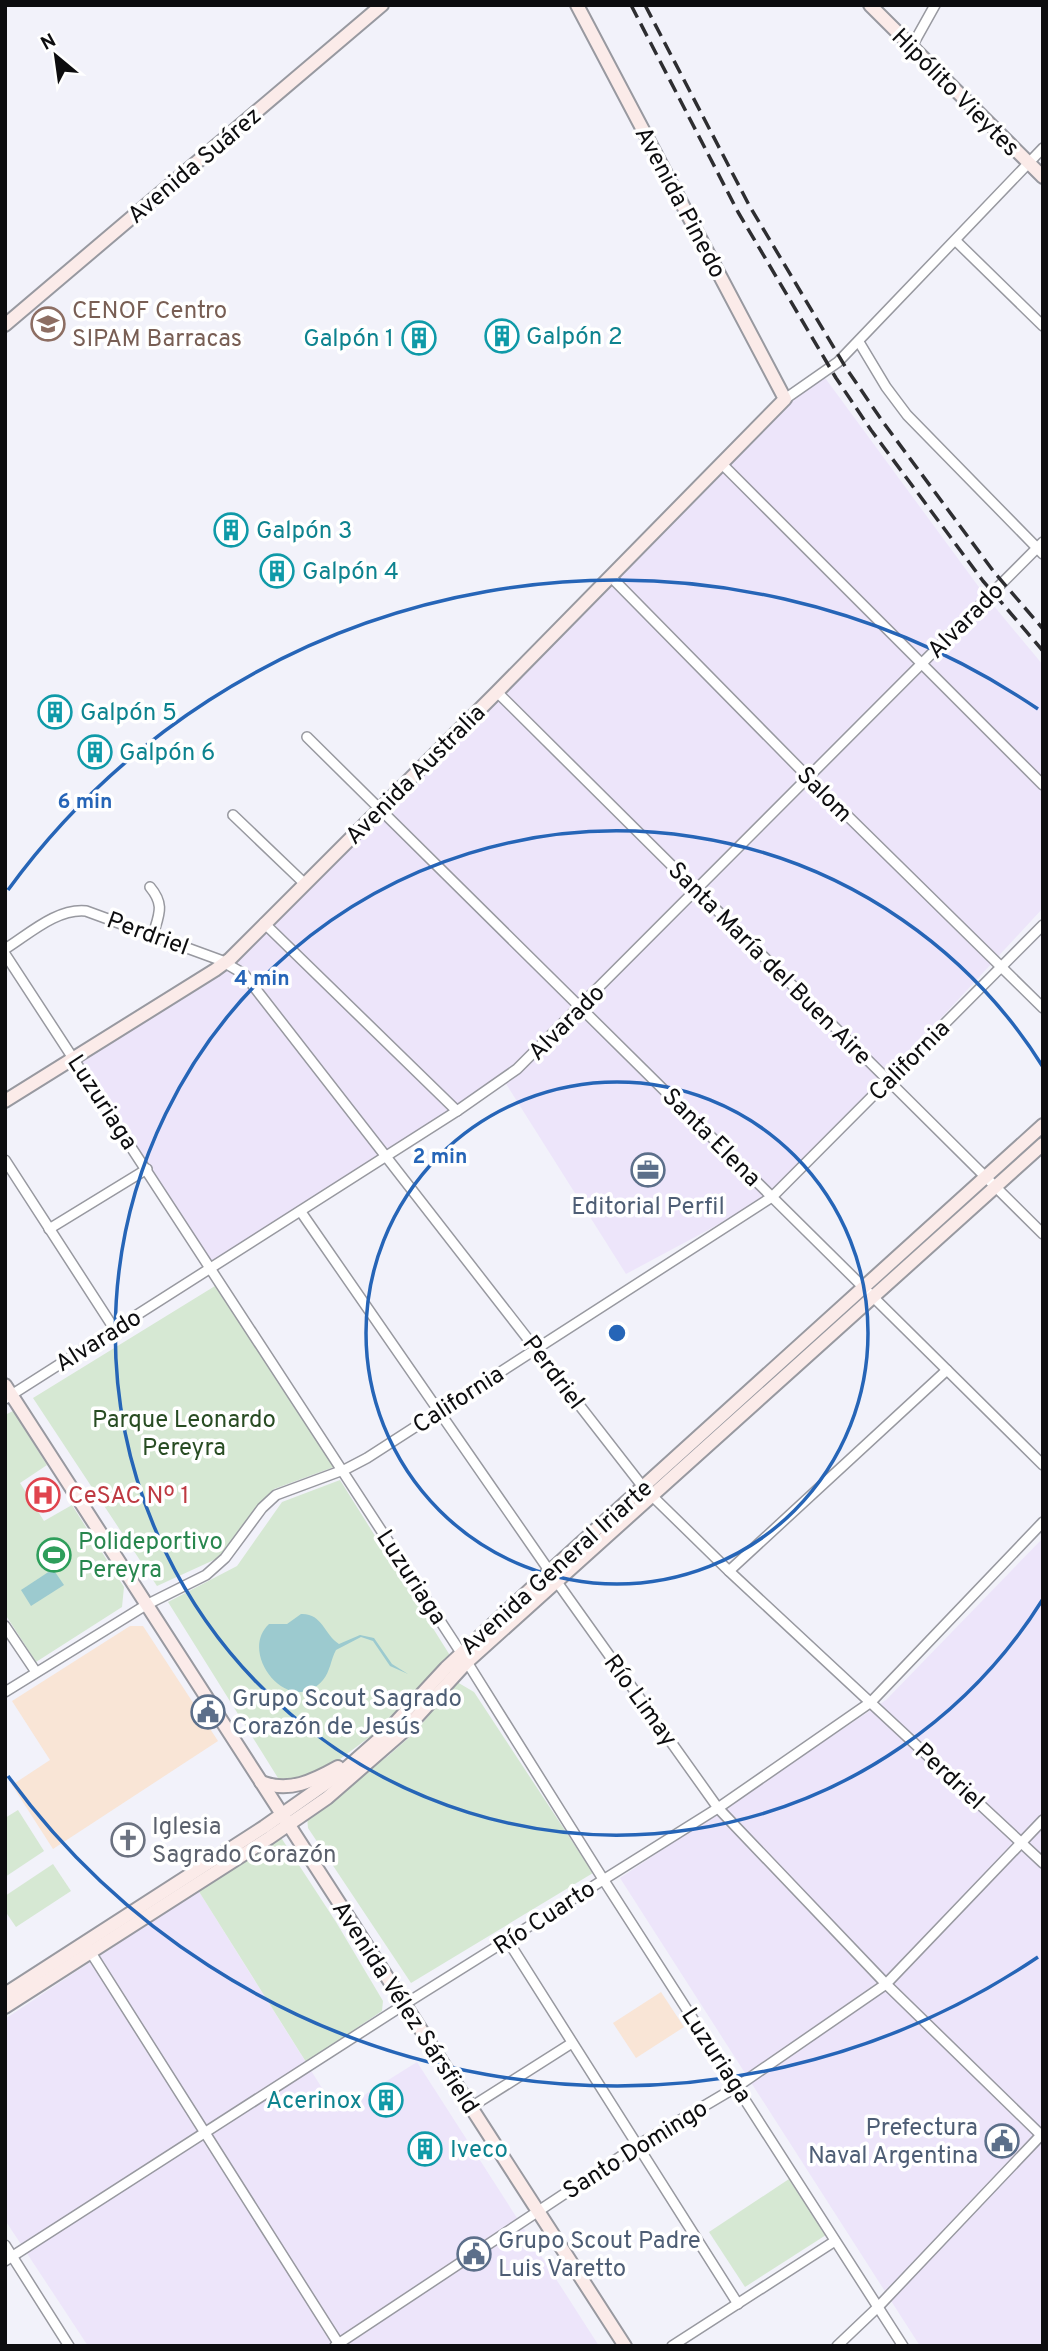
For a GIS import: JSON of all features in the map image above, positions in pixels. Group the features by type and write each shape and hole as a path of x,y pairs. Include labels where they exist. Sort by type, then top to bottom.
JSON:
{"main road":[{"name":"Avenida Suárez","path":"5,326 382,5"},
{"name":"Avenida Pinedo","path":"577,5 785,399"},
{"name":"Hipólito Vieytes","path":"870,5 1043,177"},
{"name":"Avenida Australia","path":"5,1101 225,962 497,692 785,399"},
{"name":"Avenida General Iriarte","path":"286,1819 371,1746 464,1658 991,1181 1043,1125"},
{"name":"Avenida General Iriarte","path":"991,1181 1043,1144"},
{"name":"Avenida Vélez Sársfield","path":"7,1393 286,1819 625,2346"},
{"name":"Avenida General Iriarte","path":"5,2007 88,1947 286,1819 327,1798 391,1743 464,1658"},
{"path":"261,1782 282,1788 299,1785 330,1771 371,1746"},
{"name":"Avenida General Iriarte","path":"5,1994 88,1947"}],"street":[{"path":"911,48 935,5"},
{"path":"785,399 823,375 859,342 1043,148"},
{"path":"956,241 1043,326"},
{"path":"859,342 886,387 907,415 1041,548"},
{"path":"722,464 1043,785"},
{"name":"Alvarado","path":"7,1393 115,1330 301,1212 517,1069 1041,548"},
{"name":"Salom","path":"611,577 808,777 1043,1008"},
{"name":"Santa María del Buen Aire","path":"497,692 1043,1234"},
{"name":"Santa Elena","path":"307,737 1043,1465"},
{"path":"233,815 304,883"},
{"path":"150,887 158,896 161,908 153,935"},
{"name":"Perdriel","path":"5,952 67,912 86,911 225,962 254,984 648,1492 729,1571 1043,1863"},
{"path":"264,923 457,1111"},
{"name":"California","path":"5,1692 146,1605 212,1570 225,1558 273,1497 367,1458 772,1196 889,1082 1043,925"},
{"name":"Luzuriaga","path":"5,952 464,1658 903,2346"},
{"path":"5,1160 115,1330"},
{"path":"50,1229 147,1169"},
{"name":"Río Limay","path":"301,1212 553,1577 718,1808 886,1984 1042,2135"},
{"path":"729,1571 947,1370"},
{"name":"Río Cuarto","path":"9,2258 405,2004 718,1808 872,1702 1043,1522"},
{"path":"5,1626 36,1672"},
{"name":"Santo Domingo","path":"338,2345 536,2210 738,2086 886,1984 1043,1820"},
{"path":"508,1941 738,2304"},
{"path":"88,1947 338,2345"},
{"path":"471,2107 572,2043"},
{"path":"837,2346 878,2307 1042,2135"},
{"path":"672,2346 835,2241"},
{"path":"5,2245 9,2258 69,2346"}],"shaded area":[{"path":"820,371 984,594 1043,665 1043,908 781,1191 626,1274 503,1079 210,1269 80,1063 237,952"},
{"path":"1043,1538 1043,2346 920,2346 620,1878 886,1700"},
{"path":"130,1626 143,1626 218,1741 53,1849 12,1785 50,1760 12,1701"},
{"path":"198,1890 337,2112 417,2062 599,2346 88,2346 5,2220 5,2019"},
{"path":"661,1992 684,2027 636,2058 613,2023"}],"green space":[{"name":"Parque Leonardo Pereyra","path":"215,1286 334,1467 274,1489 227,1554 157,1586 33,1398"},
{"name":"Polideportivo Pereyra","path":"13,1411 47,1465 20,1483 44,1521 72,1505 124,1587 122,1607 36,1662 5,1614 5,1415"},
{"name":"Parque Leonardo Pereyra","path":"340,1480 451,1657 371,1736 326,1770 284,1782 278,1778 168,1602 237,1566 282,1502"},
{"path":"457,1682 474,1692 593,1873 411,1983 308,1828 307,1817 414,1733"},
{"path":"18,1810 44,1851 5,1877 5,1818"},
{"path":"280,1836 383,2001 382,2011 306,2062 198,1890"},
{"path":"53,1864 71,1891 16,1927 5,1911 5,1896"},
{"path":"789,2179 826,2235 745,2287 709,2232"}],"water":[{"path":"53,1569 64,1585 31,1606 21,1590"},
{"path":"301,1614 318,1620 339,1644 360,1635 374,1638 392,1664 408,1674 390,1666 373,1641 361,1637 336,1650 325,1677 310,1690 296,1692 283,1687 263,1665 259,1651 261,1637 269,1624 287,1624"}],"railway":[{"path":"631,5 738,212 836,378 871,430 983,581 1043,651"},
{"path":"645,5 749,205 846,368 994,572 1043,629"}],"place":[{"name":"CENOF Centro SIPAM Barracas","path":"48,324"},
{"name":"Galpón 2","path":"502,336"},
{"name":"Galpón 1","path":"419,338"},
{"name":"Galpón 3","path":"231,530"},
{"name":"Galpón 4","path":"277,571"},
{"name":"Galpón 5","path":"55,712"},
{"name":"Galpón 6","path":"95,752"},
{"name":"Editorial Perfil","path":"648,1170"},
{"name":"CeSAC Nº 1","path":"43,1495"},
{"name":"Polideportivo Pereyra","path":"54,1555"},
{"name":"Grupo Scout Sagrado Corazón de Jesús","path":"208,1712"},
{"name":"Iglesia Sagrado Corazón","path":"128,1840"},
{"name":"Acerinox","path":"386,2100"},
{"name":"Prefectura Naval Argentina","path":"1002,2141"},
{"name":"Iveco","path":"425,2149"},
{"name":"Grupo Scout Padre Luis Varetto","path":"474,2254"}]}
